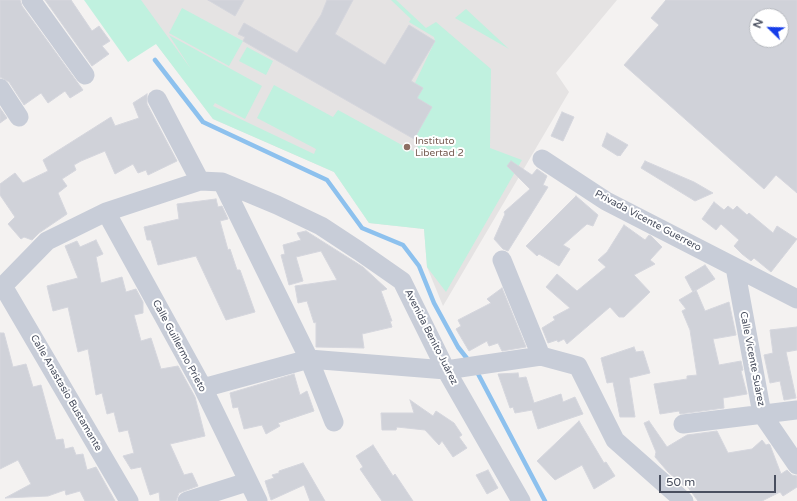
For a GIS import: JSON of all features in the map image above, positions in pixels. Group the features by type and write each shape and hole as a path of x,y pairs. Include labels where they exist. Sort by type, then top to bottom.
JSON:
{"street":[{"path":"31,0 85,75"},
{"path":"0,88 19,117"},
{"path":"157,99 200,181"},
{"name":"Privada Vicente Guerrero","path":"542,159 606,201 797,299"},
{"name":"Avenida Benito Juárez","path":"2,287 48,240 106,212 200,181 222,182 277,205 321,226 359,250 402,281 464,368 521,501"},
{"path":"222,182 309,359 334,422"},
{"name":"Calle Guillermo Prieto","path":"106,212 203,388 247,482 258,501"},
{"path":"502,260 541,356"},
{"name":"Calle Vicente Suárez","path":"735,267 762,414 797,465"},
{"name":"Calle Anastasio Bustamante","path":"2,287 129,501"},
{"path":"203,388 309,359 464,368 541,356 578,366 615,440 684,501"},
{"path":"683,424 797,410"},
{"path":"187,501 247,482"}],"shaded area":[{"name":"Instituto Libertad 2","path":"123,0 617,0 556,73 569,92 443,306 427,267 424,229 369,223 334,172 213,119"}],"green space":[{"path":"84,0 141,0 191,69 169,35 262,86 245,119 215,103 213,106 314,154 316,149 257,118 274,85 333,117 338,110 422,156 414,139 432,107 417,98 423,88 415,83 435,41 434,37 409,22 411,19 391,0 396,0 426,28 436,22 491,69 490,148 522,160 446,292 427,267 424,229 369,223 334,172 213,119 156,44 128,62"},
{"path":"182,8 243,41 229,66 169,33"},
{"path":"466,9 509,49 455,18"},
{"path":"247,47 273,61 266,75 239,61"}],"building":[{"path":"0,0 20,0 22,6 83,90 70,98 65,91 48,103 41,93 24,105 9,82 0,77"},
{"path":"45,0 71,0 92,31 99,26 110,41 102,46 109,54 92,66"},
{"path":"208,0 244,0 235,16"},
{"path":"327,0 353,0 335,34 385,65 409,25 435,41 411,81 423,88 417,98 432,107 414,139 243,41 245,37 238,34 244,23 297,53 321,15"},
{"path":"666,0 797,0 797,193 776,175 764,189 624,65 659,25 651,18"},
{"path":"147,94 147,104 177,161 148,175 146,170 138,173 133,164 115,174 105,151 81,161 74,165 76,170 62,179 67,186 58,193 67,214 39,233 32,240 24,237 21,239 8,224 15,217 0,195 0,184 15,173 23,183 48,171 43,160 111,117 115,126 139,118 133,103"},
{"path":"0,108 7,118 0,123"},
{"path":"562,112 574,117 563,141 551,136"},
{"path":"607,133 628,145 620,156 602,146"},
{"path":"511,161 532,175 537,169 547,176 543,185 548,187 508,251 503,249 494,239 505,214 504,212 530,189 507,166"},
{"path":"645,161 694,182 713,193 695,201 641,168"},
{"path":"576,196 598,215 593,226 587,224 563,245 570,249 559,266 539,254 537,256 526,246"},
{"path":"216,199 218,207 222,206 228,219 220,221 228,250 230,249 237,270 240,270 255,312 226,320 196,256 158,265 151,240 147,240 144,227 179,219 177,204"},
{"path":"714,202 724,210 728,206 733,210 737,206 747,215 749,213 773,233 777,226 797,239 771,272 754,258 751,261 742,254 734,246 739,240 721,224 716,230 702,219"},
{"path":"624,225 645,240 649,235 651,236 662,247 650,260 655,264 634,275 650,292 624,317 619,317 610,307 567,344 564,339 558,342 557,340 548,343 542,328 555,320 553,317 570,308 546,287 557,274 577,291 606,267 598,260 607,252"},
{"path":"306,231 363,267 387,289 381,291 392,321 390,321 392,327 362,334 364,348 316,347 316,322 314,323 307,301 298,303 295,286 337,280 321,251 296,257 303,281 289,285 281,255 285,254 283,245 301,240 297,233"},
{"path":"96,240 103,254 96,257 101,283 122,277 126,292 136,289 143,302 143,313 134,315 141,341 151,338 161,369 178,366 195,397 205,436 170,444 184,475 192,473 198,486 179,493 176,501 160,501 159,492 150,495 141,467 131,469 123,456 134,453 128,430 119,432 114,412 107,414 102,393 96,395 88,349 78,352 68,307 53,311 47,286 78,278 65,246 77,241 80,247"},
{"path":"705,265 715,279 693,292 685,277"},
{"path":"502,288 526,347 502,351 498,343 489,346 487,341 469,351 456,329 461,326 458,320 491,303 487,299"},
{"path":"696,290 705,311 729,302 736,335 713,339 719,365 741,361 743,370 741,371 747,394 723,398 724,408 680,414 679,411 660,414 654,384 687,379 687,376 697,375 690,330 682,311 686,309 679,300"},
{"path":"797,327 797,350 786,352 796,398 784,400 780,381 770,383 764,355 773,353 770,330"},
{"path":"0,333 4,333 13,367 26,364 33,387 41,385 56,440 63,439 65,449 73,447 76,455 83,454 87,470 96,467 115,501 85,501 80,491 66,495 65,490 48,496 5,498 31,484 18,460 0,469"},
{"path":"634,347 636,352 643,351 650,373 629,378 635,417 620,417 613,382 607,383 601,358"},
{"path":"518,373 519,378 526,377 534,403 561,394 563,402 575,397 583,414 538,429 532,410 515,413 513,407 510,408 498,374"},
{"path":"294,374 300,395 307,391 314,411 278,423 280,426 266,434 262,425 244,429 238,407 233,408 230,393"},
{"path":"410,400 433,416 436,411 454,423 462,435 459,437 467,448 453,457 442,441 439,445 425,430 397,427 396,430 382,430 381,413 414,413"},
{"path":"579,421 604,463 606,462 615,476 594,489 582,465 555,480 537,461"},
{"path":"649,421 667,447 687,435 717,431 728,453 752,449 762,440 766,445 770,445 781,474 787,470 792,475 797,476 797,487 783,496 780,492 762,501 698,501 687,486 685,487 668,472 655,457 656,452 644,423"},
{"path":"373,445 393,476 395,474 413,501 382,501 360,469 363,467 356,456"},
{"path":"303,463 325,501 310,501 304,485 271,500 265,481 274,478 272,475 279,473 279,471"},
{"path":"488,470 498,488 487,494 476,475"}],"waterway":[{"path":"155,60 203,122 327,180 362,228 403,245 419,266 434,303 458,347 469,361"},
{"path":"476,370 545,501"}],"place":[{"name":"Instituto Libertad 2","path":"407,147"}]}
